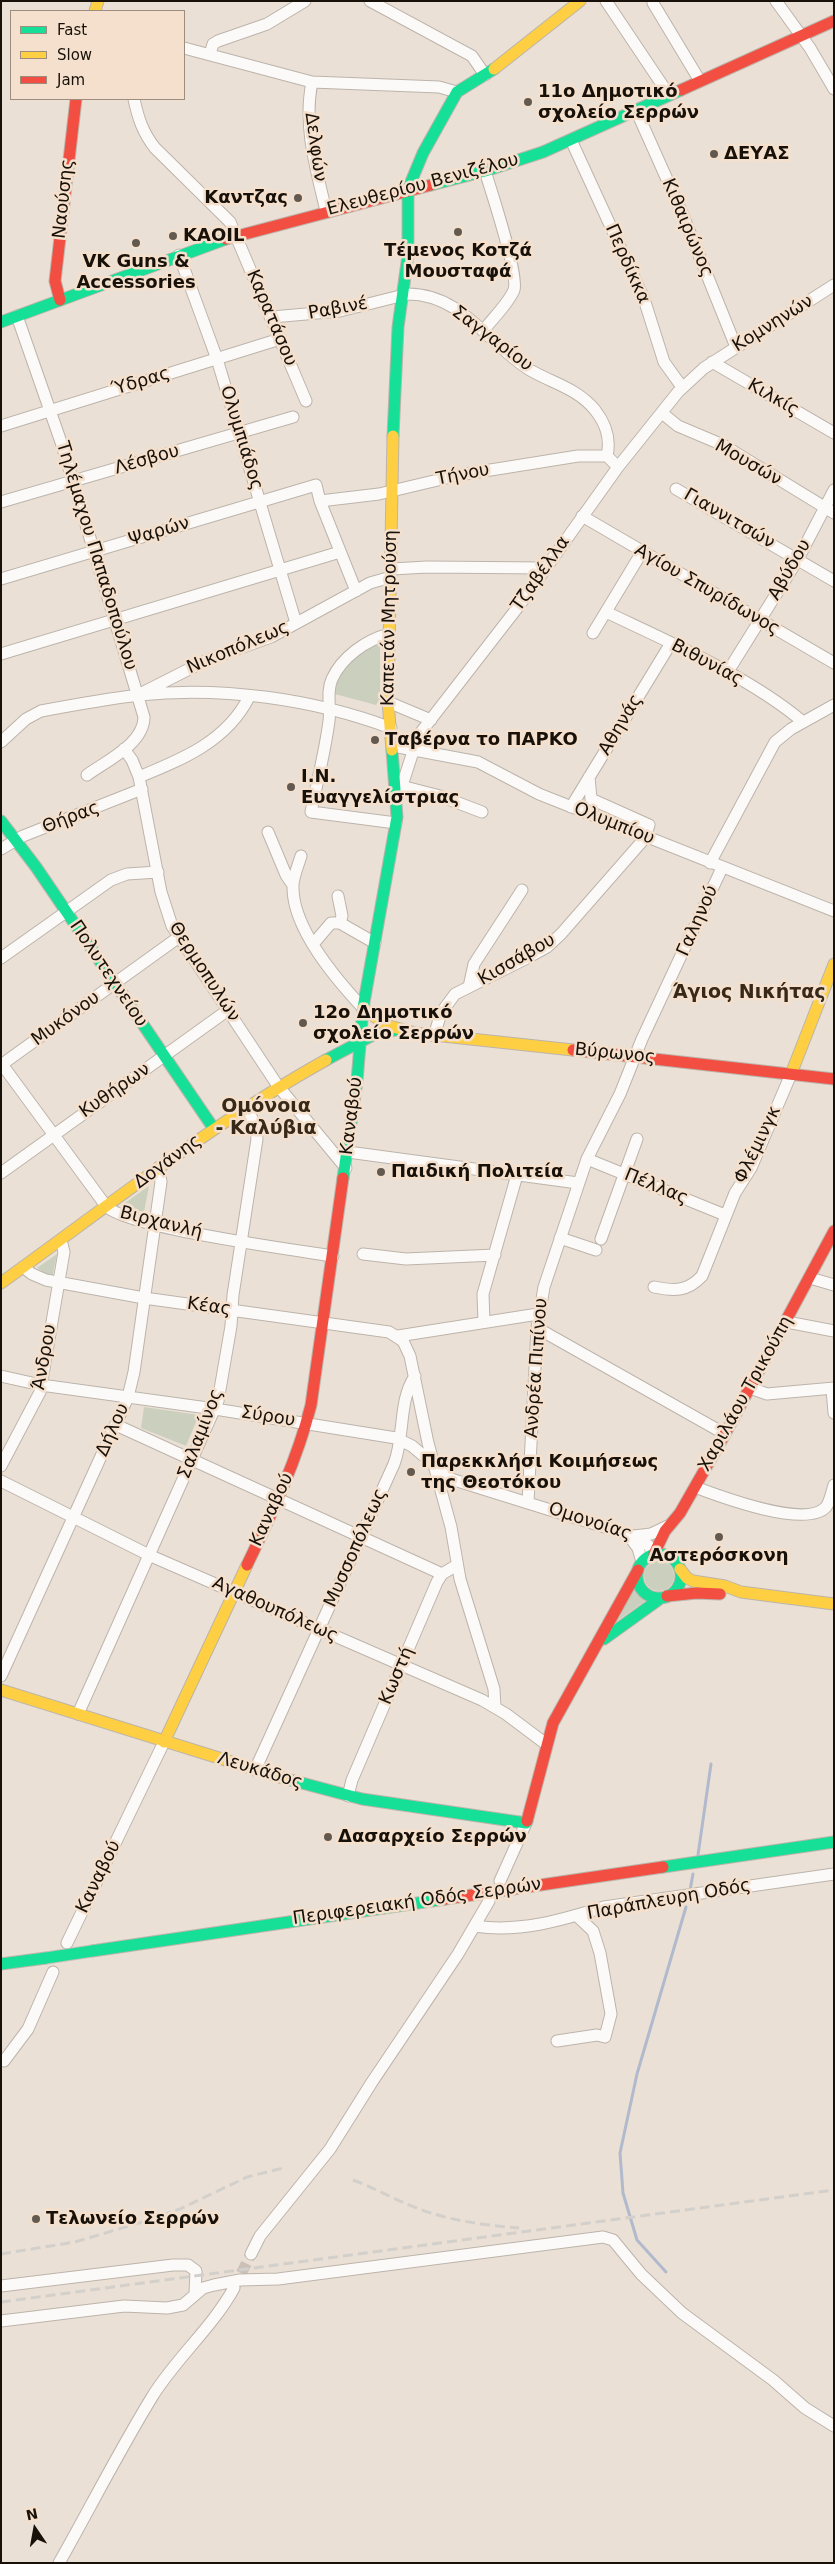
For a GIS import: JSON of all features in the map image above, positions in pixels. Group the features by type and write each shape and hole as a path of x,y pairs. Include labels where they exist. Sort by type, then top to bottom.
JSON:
{"street":[{"path":"210,54 214,44 218,41 260,27 305,1"},
{"path":"370,1 472,56 485,75"},
{"path":"185,48 312,82 439,87 457,92 485,75 533,40 580,1"},
{"path":"606,1 669,95"},
{"path":"776,1 802,36 834,89"},
{"path":"654,3 700,81"},
{"name":"Ελευθερίου Βενιζέλου","path":"1,322 179,255 236,236 485,171 571,140 834,21"},
{"name":"Δελφών","path":"312,82 309,104 309,133 326,211"},
{"name":"Καπετάν Μητρούση","path":"360,1043 363,1008 396,823 397,803 388,702 389,634 392,573 395,366 408,255 408,191 417,166 457,92"},
{"name":"Ναούσης","path":"60,300 55,281 76,100"},
{"name":"Καρατάσου","path":"134,100 146,136 180,175 228,219 306,401"},
{"name":"Κιθαιρώνος","path":"636,110 682,213 736,347"},
{"name":"Περδίκκα","path":"571,140 644,299 664,362 682,387"},
{"path":"484,330 509,298 515,285 505,236 485,171"},
{"name":"Ολυμπιάδος","path":"179,255 217,358 296,623"},
{"name":"Κομνηνών","path":"712,362 834,285"},
{"name":"Σαγγαρίου","path":"403,295 420,295 449,305 467,315 505,351 530,370 558,382 591,406 608,434 610,442 607,456"},
{"name":"Ραβινέ","path":"272,318 340,311 403,295"},
{"name":"Τηλέμαχου Παπαδοπούλου","path":"17,316 51,411 144,713 144,724 138,736 124,749 87,775"},
{"name":"Ύδρας","path":"1,426 280,339"},
{"name":"Τζαβέλλα","path":"397,803 412,749 418,736 545,568 618,467 682,387 712,362"},
{"name":"Κιλκίς","path":"712,362 834,433"},
{"name":"Μουσών","path":"662,413 678,426 723,445 828,511"},
{"name":"Λέσβου","path":"1,502 293,417"},
{"name":"Τήνου","path":"320,501 393,491 459,475 578,456 607,456"},
{"path":"607,456 618,467"},
{"name":"Ψαρών","path":"1,579 316,485 320,501"},
{"name":"Γιαννιτσών","path":"676,489 834,581"},
{"name":"Αβύδου","path":"726,673 760,622 828,511 834,490"},
{"path":"320,501 356,591"},
{"name":"Αγίου Σπυρίδωνος","path":"582,516 760,622 834,663"},
{"path":"1,654 340,552"},
{"path":"593,633 642,552"},
{"name":"Νικοπόλεως","path":"138,696 199,664 257,644 392,573 427,567 545,568"},
{"name":"Βιθυνίας","path":"606,612 671,643 768,696 803,722"},
{"path":"389,634 364,645 341,665 330,685 331,708 311,812 396,823"},
{"name":"Αθηνάς","path":"571,807 671,643"},
{"path":"1,742 26,719 37,713 138,696 202,694 249,696 331,708 391,728"},
{"path":"139,777 185,756 213,740 233,723 249,696"},
{"path":"388,702 431,720"},
{"path":"710,863 769,751 782,735 834,705"},
{"name":"Ολυμπίου","path":"393,746 478,762 524,788 645,838 834,911"},
{"name":"Θερμοπυλών","path":"124,749 132,760 139,777 166,909 179,937 278,1086 346,1168"},
{"path":"589,777 591,799 649,825 645,838"},
{"path":"402,786 440,796 482,812"},
{"name":"Θήρας","path":"1,849 16,840 142,789"},
{"name":"Πολυτεχνείου","path":"1,821 66,911 214,1129"},
{"path":"268,832 286,875 293,885"},
{"name":"Κισσάβου","path":"434,1036 441,1013 450,999 468,987 522,961 555,941 595,898 645,838"},
{"path":"301,856 293,885 294,900 306,932 345,988 363,1008 376,1019 396,1030"},
{"name":"Γαληνού","path":"589,1155 623,1088 722,868"},
{"path":"1,958 116,878 133,873 158,872"},
{"path":"468,987 471,972 477,959 522,890"},
{"path":"338,896 342,916 340,923"},
{"path":"314,943 331,923 340,923 375,943"},
{"name":"Μυκόνου","path":"2,1064 179,937"},
{"name":"Φλέμινγκ","path":"654,1287 681,1290 698,1280 704,1272 725,1215 738,1187 751,1168 791,1074 834,964"},
{"name":"Κυθήρων","path":"1,1173 228,1010"},
{"name":"Βύρωνος","path":"396,1030 434,1036 636,1056 834,1079"},
{"name":"Δογάνης","path":"1,1283 159,1167 278,1086 383,1031 396,1030"},
{"name":"Καναβού","path":"67,1943 278,1500 308,1423 346,1168 360,1043"},
{"name":"Βιρχανλή","path":"2,1064 106,1206 117,1214 155,1224 241,1241 333,1256"},
{"name":"Σαλαμίνος","path":"78,1714 151,1556 215,1409 232,1326 232,1310 241,1241 257,1138 255,1124 246,1107"},
{"path":"601,1239 637,1139"},
{"path":"348,1152 578,1184"},
{"name":"Πέλλας","path":"589,1155 624,1175 725,1215"},
{"name":"Ανδρέα Πιπίνου","path":"528,1502 538,1314 544,1287 589,1155"},
{"name":"Δήλου","path":"1,1676 128,1397 134,1372 161,1182 159,1167"},
{"path":"484,1322 483,1294 517,1175"},
{"name":"Χαριλάου Τρικούπη","path":"653,1555 669,1525 680,1513 725,1434 787,1322 834,1230"},
{"path":"560,1238 596,1250"},
{"name":"Άνδρου","path":"1,1466 37,1402 64,1252 61,1240"},
{"path":"363,1254 406,1259 495,1255"},
{"name":"Κέας","path":"23,1267 36,1276 58,1282 144,1298 382,1331 398,1336"},
{"path":"810,1278 834,1284"},
{"path":"496,1707 494,1689 457,1565 451,1527 426,1437 415,1376 407,1349 398,1336 538,1314"},
{"path":"787,1322 834,1331"},
{"path":"537,1328 725,1434"},
{"name":"Σύρου","path":"1,1376 41,1385 382,1434 402,1440 418,1451 435,1468"},
{"name":"Μυσσοπόλεως","path":"255,1770 394,1464 402,1440 406,1394 415,1376"},
{"path":"750,1388 767,1394 833,1389 834,1413"},
{"path":"116,1425 442,1574 457,1565"},
{"name":"Ομονοίας","path":"435,1468 451,1479 640,1538 647,1543 653,1555"},
{"name":"Αγαθουπόλεως","path":"1,1481 151,1556 496,1707 546,1744"},
{"path":"695,1487 785,1514 821,1510 828,1504 834,1485"},
{"path":"599,1644 643,1609 673,1593 680,1582 672,1541 680,1513"},
{"path":"629,1536 655,1533 669,1525"},
{"path":"629,1536 638,1548 640,1566 637,1577 642,1590 648,1595 664,1597 691,1593 723,1594 741,1592"},
{"path":"500,1880 526,1823 538,1789 546,1744 558,1712 599,1644 640,1566 653,1555 669,1556 687,1578 693,1581 725,1586 741,1592 834,1604"},
{"name":"Κωστή","path":"348,1796 352,1780 442,1574"},
{"name":"Λευκάδος","path":"1,1690 255,1770 348,1796 526,1823"},
{"name":"Περιφερειακή Οδός Σερρών","path":"1,1964 834,1842"},
{"name":"Παράπλευρη Οδός","path":"475,1926 511,1929 576,1916 604,1907 834,1874"},
{"path":"251,2254 260,2236 330,2149 475,1926 489,1901"},
{"path":"557,2041 597,2035 605,2037 611,2014 604,1972 593,1931 576,1916"},
{"path":"4,2061 28,2029 53,1972"},
{"path":"1,2320 124,2306 167,2308 183,2305 203,2288 240,2280 278,2279 603,2237 613,2240 641,2274 682,2313 773,2380 805,2408 834,2426"},
{"path":"1,2286 172,2265 188,2265 196,2271 196,2293"},
{"path":"59,2563 152,2396 227,2301 234,2288"}],"green space":[{"path":"380,641 380,700 376,705 331,693 343,668"},
{"path":"149,1186 144,1212 125,1208 122,1205"},
{"path":"57,1254 52,1278 37,1268"},
{"path":"144,1407 199,1415 186,1446 141,1428"},
{"path":"659,1561 670,1565 674,1576 670,1587 659,1591 648,1587 644,1576 648,1565"},
{"path":"634,1589 645,1601 617,1621"}],"waterway":[{"path":"698,1855 711,1764"},
{"path":"690,1890 693,1874"},
{"path":"666,2272 637,2240 623,2193 620,2153 637,2074 686,1907"}],"tunnel":[{"path":"234,2288 251,2254"}],"railway":[{"path":"1,2254 75,2242 139,2223 180,2209 247,2177 283,2168"},
{"path":"353,2180 409,2205 442,2216 480,2224 519,2228"},
{"path":"1,2302 834,2190"}],"traffic: fast":[{"path":"393,436 398,327 408,255 408,189 423,153 457,92 494,69"},
{"path":"431,185 485,171 543,152 681,90"},
{"path":"1,322 226,239"},
{"path":"343,1178 357,1081 363,1008 397,817 392,750"},
{"path":"1,821 36,867 214,1129"},
{"path":"326,1060 373,1035 396,1030"},
{"path":"659,1554 671,1558 677,1564 681,1576 677,1588 671,1594 659,1598 647,1594 641,1588 637,1576 641,1564 647,1558 659,1554"},
{"path":"604,1639 661,1598"},
{"path":"283,1778 362,1799 526,1823 527,1821"},
{"path":"663,1867 834,1842"},
{"path":"92,1951 445,1899"},
{"path":"46,1958 92,1951"},
{"path":"1,1964 46,1958"}],"traffic: slow":[{"path":"95,10 98,1"},
{"path":"494,69 580,1"},
{"path":"392,750 388,702 393,436"},
{"path":"791,1074 834,964"},
{"path":"363,1008 386,1025 415,1033 573,1050"},
{"path":"1,1283 201,1138 283,1085 326,1060"},
{"path":"164,1742 247,1565"},
{"path":"680,1569 687,1578 693,1581 725,1586 741,1592 834,1604"},
{"path":"1,1690 283,1778"}],"traffic: jam":[{"path":"681,90 834,21"},
{"path":"60,300 55,281 76,100"},
{"path":"226,239 431,185"},
{"path":"573,1050 834,1079"},
{"path":"247,1565 291,1467 311,1405 343,1178"},
{"path":"654,1554 665,1531 680,1513 725,1434 834,1231"},
{"path":"527,1821 553,1723 638,1570"},
{"path":"667,1596 697,1593 720,1594"},
{"path":"445,1899 663,1867"}],"place":[{"name":"11ο Δημοτικό σχολείο Σερρών","path":"528,102"},
{"name":"ΔΕΥΑΣ","path":"714,154"},
{"name":"Καντζας","path":"298,198"},
{"name":"Τέμενος Κοτζά Μουσταφά","path":"458,232"},
{"name":"KAOIL","path":"173,236"},
{"name":"VK Guns & Accessories","path":"136,243"},
{"name":"Ταβέρνα το ΠΑΡΚΟ","path":"375,740"},
{"name":"Ι.Ν. Ευαγγελίστριας","path":"291,787"},
{"name":"12ο Δημοτικό σχολείο Σερρών","path":"303,1023"},
{"name":"Παιδική Πολιτεία","path":"381,1172"},
{"name":"Παρεκκλήσι Κοιμήσεως της Θεοτόκου","path":"411,1472"},
{"name":"Αστερόσκονη","path":"719,1537"},
{"name":"Δασαρχείο Σερρών","path":"328,1837"},
{"name":"Τελωνείο Σερρών","path":"36,2219"}],"district":[{"name":"Άγιος Νικήτας","path":"749,993"},
{"name":"Ομόνοια - Καλύβια","path":"266,1118"}]}
